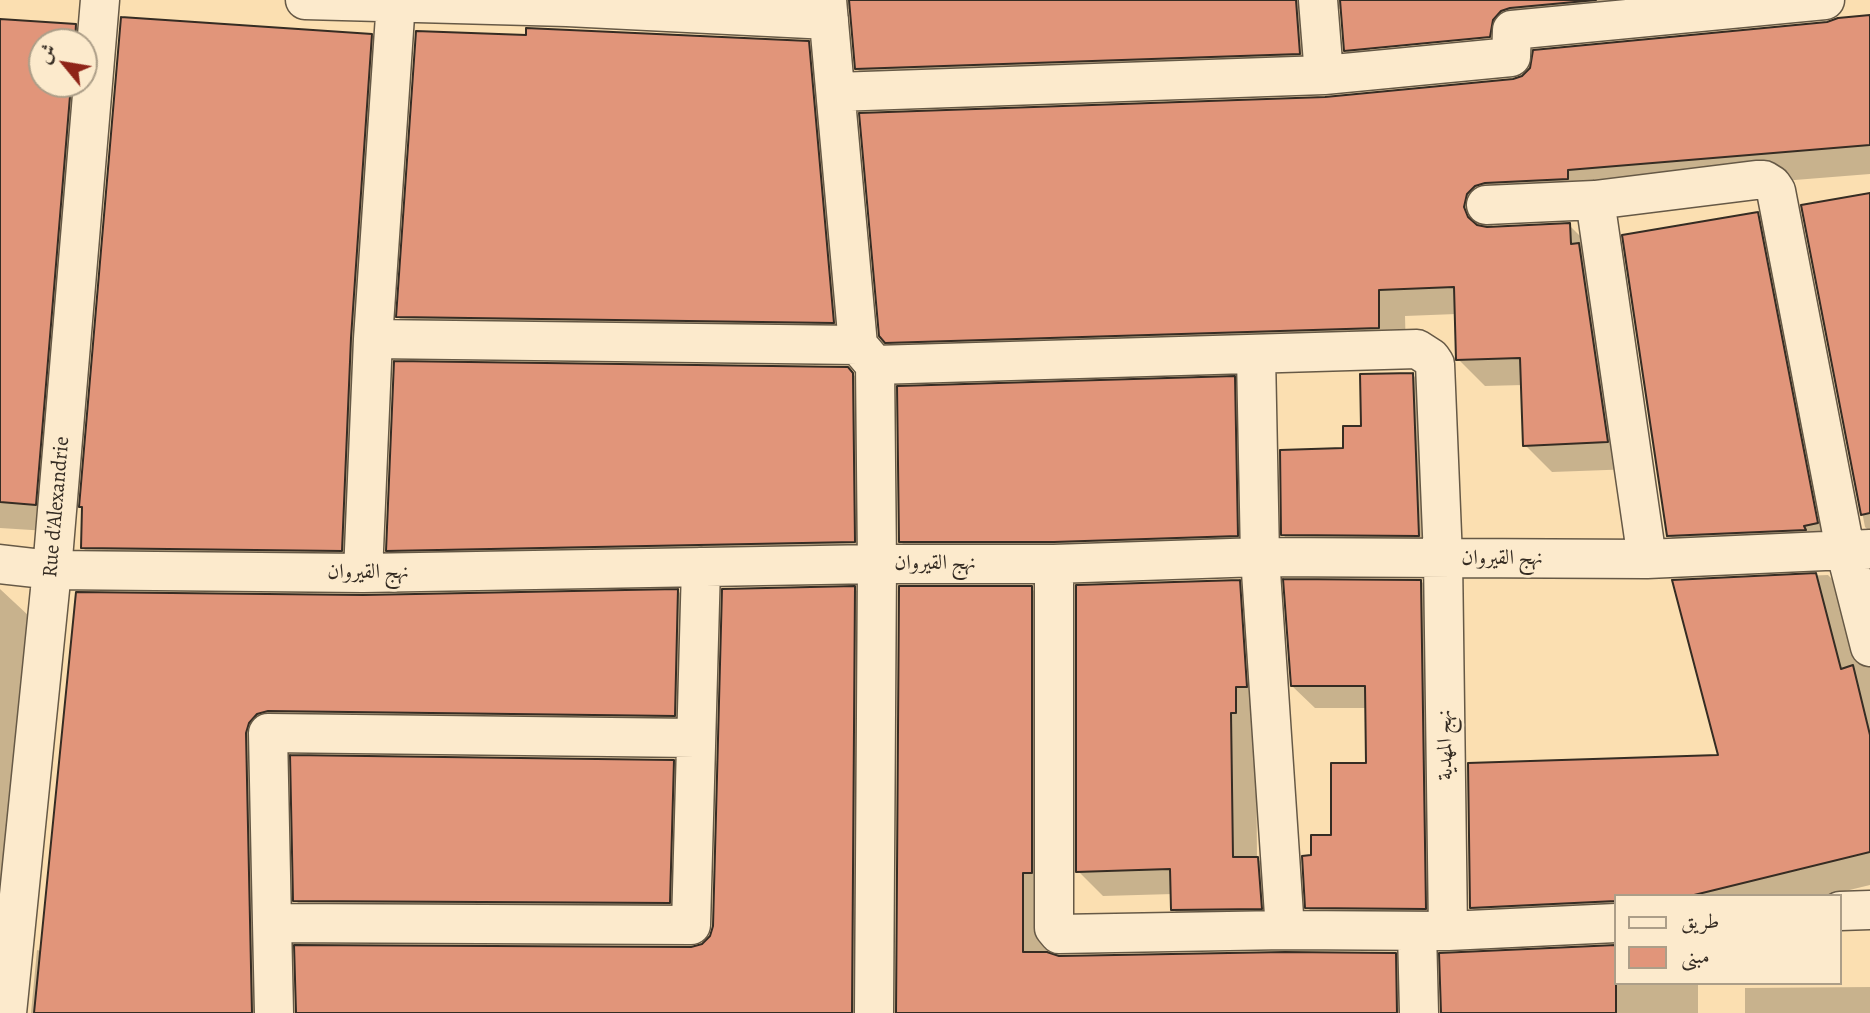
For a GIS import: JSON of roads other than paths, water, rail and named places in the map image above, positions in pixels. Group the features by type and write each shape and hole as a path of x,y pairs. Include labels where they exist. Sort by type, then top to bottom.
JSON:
{"street":[{"name":"Rue d'Alexandrie","path":"7,1013 52,570 100,0"},
{"path":"305,0 828,10 867,355 877,564 874,1013"},
{"path":"1318,0 1324,75"},
{"path":"836,92 1324,75 1511,57 1512,30 1709,5 1825,0"},
{"path":"363,573 373,339 396,1"},
{"path":"1486,205 1595,200 1756,180 1766,181 1774,187 1858,549 1870,647"},
{"path":"1595,200 1647,559"},
{"path":"373,339 867,355 1256,355 1260,557 1285,930"},
{"name":"نهج المهدية","path":"1256,355 1417,349 1432,358 1435,364 1443,558 1433,931 1419,1013"},
{"name":"نهج القيروان","path":"0,564 52,570 363,573 877,564 1054,564 1260,557 1647,559 1858,549"},
{"path":"1054,564 1055,930 1062,935 1285,930 1433,931 1615,923"},
{"path":"272,923 691,925 701,567"},
{"path":"274,1013 268,733 695,738"},
{"path":"1842,911 1870,910"}]}
